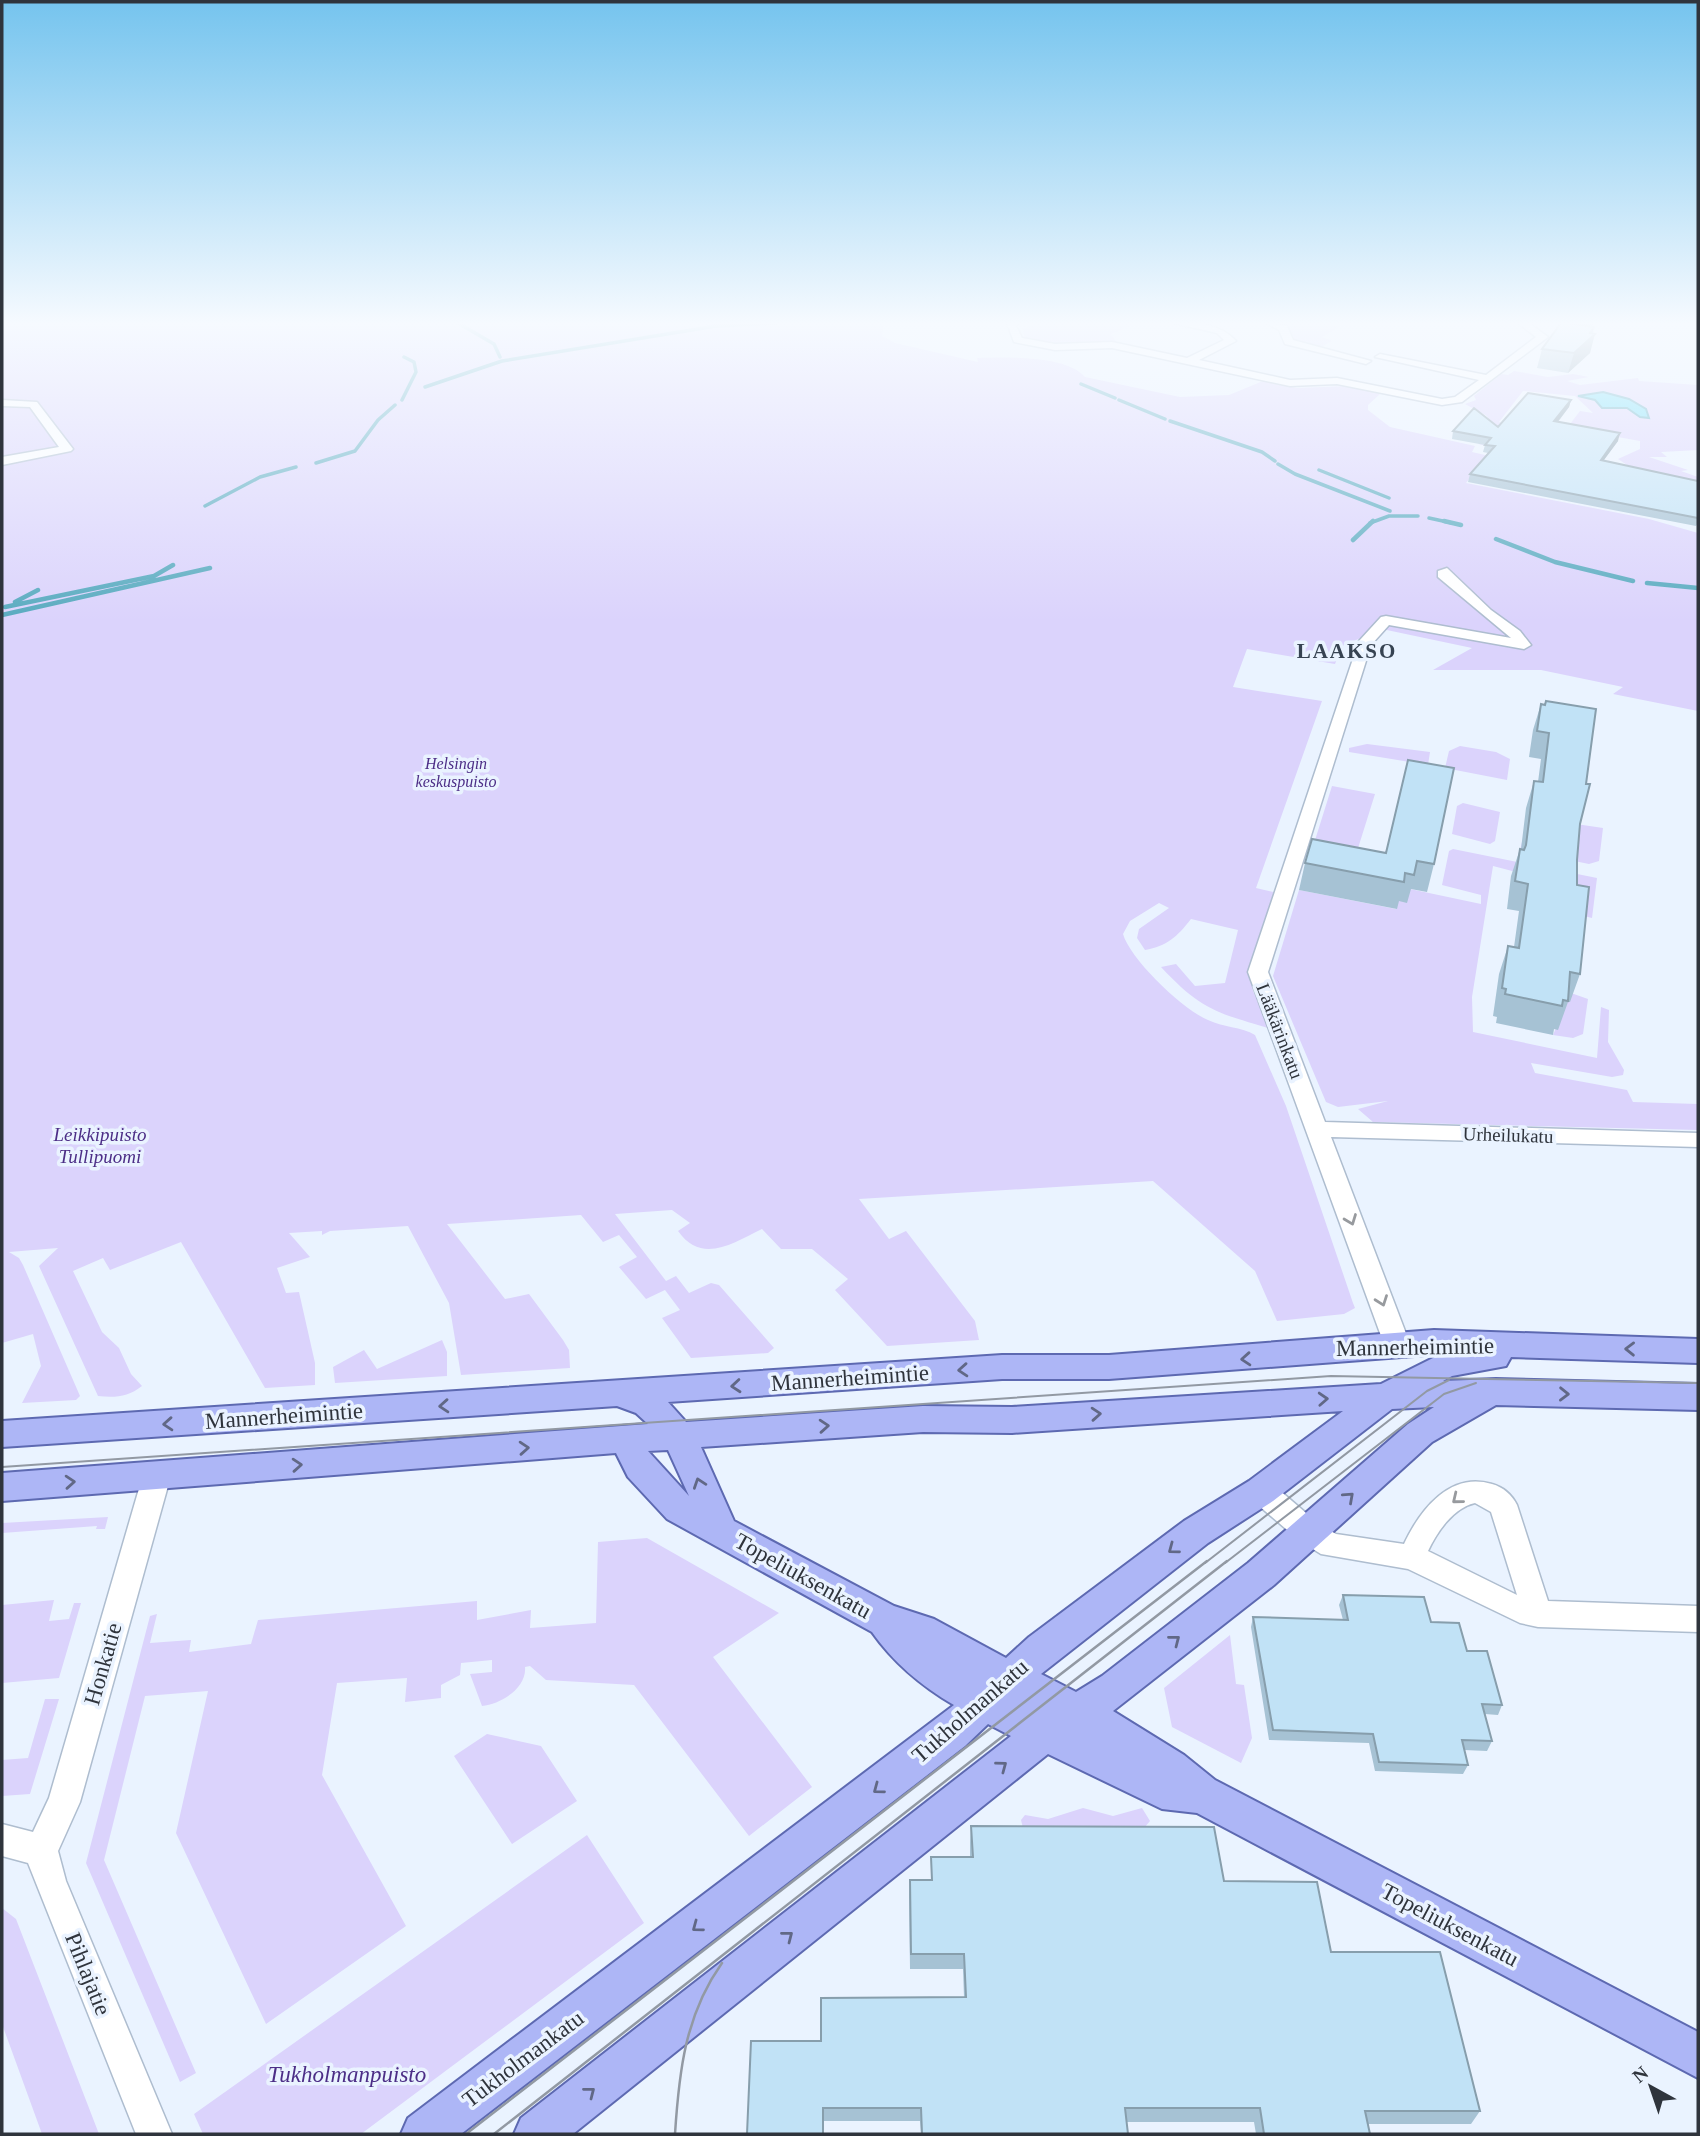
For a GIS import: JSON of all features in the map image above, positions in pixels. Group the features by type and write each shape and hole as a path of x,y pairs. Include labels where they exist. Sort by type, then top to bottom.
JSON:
{"main road":[{"name":"Mannerheimintie","path":"2,1434 1002,1367 1109,1367 1231,1360 1397,1344 1499,1344 1698,1351"},
{"name":"Tukholmankatu","path":"424,2134 998,1691 1042,1649 1196,1532 1261,1491 1386,1396 1446,1365 1467,1359 1517,1355 1545,1347"},
{"path":"537,2134 1059,1724 1115,1688 1310,1532 1420,1433 1439,1420 1496,1392"},
{"path":"2,1487 677,1435 923,1419 1028,1419 1386,1396 1496,1392 1698,1397"},
{"name":"Topeliuksenkatu","path":"622,1394 649,1406 677,1435 721,1531"},
{"name":"Topeliuksenkatu","path":"625,1439 640,1467 679,1509 885,1620 905,1648 945,1680 998,1691 1059,1724 1162,1790 1201,1794 1698,2056"}],"street":[{"path":"2,461 67,449 47,423"},
{"name":"Lääkärinkatu","path":"1397,1344 1258,972 1319,775 1364,644 1386,620 1524,645 1518,636 1480,607 1462,584 1443,574 1447,572"},
{"name":"Urheilukatu","path":"1320,1136 1698,1140"},
{"name":"Honkatie","path":"41,1850 64,1802 157,1475"},
{"path":"1412,1557 1430,1523 1463,1492 1472,1489 1494,1494 1503,1505 1538,1614"},
{"path":"1261,1491 1310,1532 1331,1545 1412,1557 1520,1610 1538,1614 1698,1619"},
{"path":"2,1840 41,1850"},
{"name":"Pihlajatie","path":"41,1850 50,1881 154,2134"}],"green space":[{"name":"Helsingin keskuspuisto","path":"2,423 1384,423 1390,427 1475,446 1472,452 1571,470 1474,473 1466,483 1649,519 1698,533 1698,711 1613,694 1623,687 1541,670 1433,670 1472,648 1382,629 1342,646 1335,664 1247,649 1233,687 1322,701 1256,888 1278,893 1249,967 1253,991 1272,1029 1211,1008 1187,993 1161,967 1176,964 1195,986 1225,983 1238,930 1191,919 1171,940 1145,950 1137,938 1139,929 1169,908 1159,903 1130,921 1123,934 1146,970 1185,1006 1214,1022 1255,1035 1286,1106 1355,1308 1344,1314 1277,1321 1255,1271 1153,1181 859,1199 889,1239 906,1231 975,1321 979,1340 887,1346 835,1290 848,1279 812,1249 781,1249 762,1229 729,1245 707,1249 697,1247 678,1231 690,1223 672,1210 615,1214 666,1281 676,1276 689,1293 711,1283 719,1285 774,1348 768,1353 691,1358 662,1318 680,1310 665,1290 646,1299 619,1267 637,1257 619,1235 603,1242 581,1215 447,1224 505,1299 529,1294 569,1350 570,1368 461,1375 449,1303 408,1226 330,1231 322,1235 322,1231 289,1233 310,1257 277,1268 286,1293 299,1292 315,1363 315,1385 265,1388 181,1242 110,1270 103,1258 73,1271 102,1332 119,1348 131,1374 142,1386 137,1390 116,1397 98,1396 39,1266 58,1248 9,1252 19,1258 23,1265 80,1396 76,1400 22,1403 41,1366 33,1334 2,1343"},
{"path":"1490,423 1502,423 1524,427 1501,449 1478,444"},
{"path":"1571,423 1698,423 1698,450 1661,452 1667,457 1649,457 1688,470 1681,471 1698,477 1698,486 1636,471 1618,459 1640,449 1640,441 1567,428"},
{"path":"1367,744 1430,752 1428,765 1349,752 1349,748"},
{"path":"1460,746 1496,752 1510,759 1507,780 1445,768 1449,751"},
{"path":"1332,786 1375,794 1354,861 1311,853"},
{"path":"1463,803 1500,812 1495,841 1490,844 1452,834 1457,806"},
{"path":"1576,824 1603,828 1599,861 1589,864 1520,850 1522,842"},
{"path":"1453,849 1597,878 1592,918 1568,912 1516,872 1493,866 1472,997 1473,1032 1597,1058 1601,1007 1609,1010 1608,1042 1624,1070 1623,1075 1612,1077 1531,1063 1535,1073 1627,1090 1633,1102 1698,1104 1698,1130 1373,1122 1358,1109 1388,1101 1338,1107 1326,1102 1273,976 1299,890 1396,909 1398,901 1410,889 1481,904 1481,895 1442,885 1449,851"},
{"path":"1571,993 1588,999 1583,1034 1573,1038 1553,1035"},
{"path":"442,1340 447,1352 447,1376 335,1383 333,1367 364,1350 377,1369"},
{"path":"108,1517 105,1529 96,1529 97,1526 2,1533 2,1523"},
{"path":"647,1538 779,1613 713,1657 812,1787 749,1836 634,1685 546,1680 530,1666 525,1667 522,1682 511,1694 482,1706 470,1674 492,1672 492,1660 461,1663 460,1675 441,1685 441,1698 405,1702 407,1678 337,1683 322,1775 406,1926 266,2024 176,1833 208,1691 145,1696 104,1860 196,2073 180,2082 86,1863 150,1616 157,1614 150,1643 191,1640 189,1652 251,1644 258,1620 477,1601 477,1620 531,1610 530,1628 596,1623 598,1542"},
{"path":"54,1600 49,1621 69,1619 74,1603 81,1603 59,1678 2,1683 2,1605"},
{"path":"1230,1635 1236,1684 1244,1685 1252,1738 1241,1763 1172,1727 1164,1688"},
{"path":"45,1699 59,1699 30,1794 2,1796 2,1760 28,1758"},
{"path":"487,1734 541,1746 577,1801 512,1844 454,1756"},
{"path":"1083,1808 1113,1816 1142,1808 1150,1821 1144,1828 1023,1828 1021,1820 1025,1815 1048,1819"},
{"name":"Tukholmanpuisto","path":"587,1835 644,1923 361,2134 203,2134 194,2114"},
{"path":"2,1908 16,1919 99,2134 42,2134 2,2024"}],"building":[{"path":"1461,423 1493,423 1498,427 1502,423 1563,423 1620,433 1601,460 1698,481 1698,518 1470,474 1495,446 1485,445 1491,438 1453,431"},
{"path":"1546,701 1596,709 1586,784 1590,784 1580,824 1577,860 1577,885 1589,887 1580,974 1570,972 1568,1001 1563,1000 1562,1006 1505,994 1506,989 1502,988 1508,946 1519,948 1528,884 1515,881 1520,849 1524,850 1526,845 1534,781 1543,782 1549,733 1537,731 1541,704 1545,705"},
{"path":"1408,760 1454,768 1434,864 1417,861 1414,875 1405,873 1404,882 1305,863 1312,839 1386,853"},
{"path":"1343,1595 1424,1597 1431,1622 1459,1623 1467,1651 1487,1651 1502,1705 1482,1704 1492,1741 1462,1740 1468,1765 1379,1762 1373,1734 1273,1730 1253,1617 1348,1620"},
{"path":"971,1826 1214,1827 1224,1881 1317,1882 1331,1952 1440,1952 1480,2111 1365,2111 1370,2134 1264,2134 1260,2108 1125,2108 1128,2134 922,2134 921,2108 823,2108 823,2134 747,2134 751,2041 821,2041 821,1998 966,1997 964,1954 911,1954 910,1880 932,1880 931,1857 973,1857"}],"waterway":[{"path":"316,463 355,451 376,423"},
{"path":"1175,423 1262,452 1275,461"},
{"path":"1278,464 1295,474 1390,511"},
{"path":"205,506 260,477 296,467"},
{"path":"1319,470 1389,498"},
{"path":"1371,522 1389,516 1418,516"},
{"path":"1429,518 1452,523"},
{"path":"1444,521 1461,525"},
{"path":"1353,540 1371,522"},
{"path":"1496,539 1555,562 1633,581"},
{"path":"5,607 154,576 173,565"},
{"path":"2,615 210,568"},
{"path":"1647,583 1698,588"},
{"path":"15,602 38,590"}],"tram line":[{"path":"2,1467 1331,1376 1698,1383"},
{"path":"1205,1563 1427,1391 1449,1380"},
{"path":"1225,1563 1444,1394 1476,1383"},
{"path":"466,2134 1207,1561"},
{"path":"494,2134 1227,1561"},
{"path":"675,2134 686,2045 700,2003 722,1963"}],"district":[{"name":"LAAKSO","path":"1347,651"}],"park label":[{"name":"Leikkipuisto Tullipuomi","path":"100,1145"}]}
